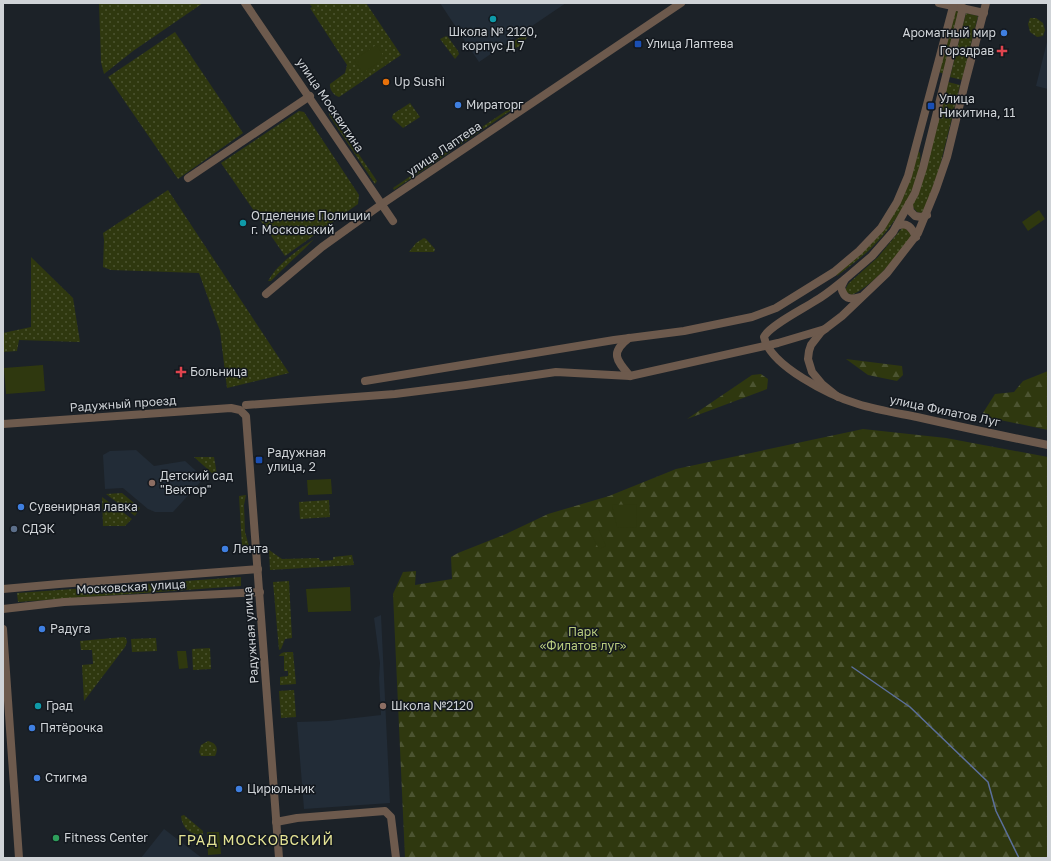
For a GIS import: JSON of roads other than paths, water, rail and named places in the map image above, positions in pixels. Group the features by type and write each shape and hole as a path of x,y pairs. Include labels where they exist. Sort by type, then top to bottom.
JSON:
{"street":[{"name":"улица Москвитина","path":"245,3 310,96 393,221"},
{"name":"улица Лаптева","path":"266,294 322,247 382,204 681,3"},
{"path":"939,3 984,13"},
{"name":"улица Филатов Луг","path":"838,397 822,384 812,372 808,359 811,345 825,329 842,316 887,273 916,237 927,214 947,157 986,3"},
{"path":"365,381 629,338 684,331 752,317 776,308 834,272 858,251 880,228 897,202 908,176 953,5"},
{"path":"861,297 852,299 847,298 842,294 841,287 845,279 872,256 894,232 915,193 927,154 963,8"},
{"path":"188,178 310,96"},
{"path":"920,128 922,146 927,154"},
{"path":"909,204 910,211 915,216 921,217 927,214"},
{"path":"897,226 901,224 908,225 916,237"},
{"name":"улица Филатов Луг","path":"845,279 817,300 773,327 764,337 768,348 797,374 816,387 858,404 986,433 1048,444"},
{"name":"Радужный проезд","path":"3,424 231,408 245,409 395,394 556,372 630,376 778,343 825,329"},
{"path":"629,338 620,345 617,351 618,359 630,376"},
{"name":"Радужная улица","path":"245,409 279,858"},
{"name":"Московская улица","path":"3,589 258,569"},
{"name":"Московская улица","path":"3,609 64,602 260,592"},
{"path":"3,629 19,858"},
{"path":"276,822 297,818 385,811 391,817 396,858"}],"waterway":[{"path":"852,667 910,707 988,782 996,811 1019,858"}],"place":[{"name":"Школа № 2120, корпус Д 7","path":"493,19"},
{"name":"Ароматный мир","path":"1004,33"},
{"name":"Улица Лаптева","path":"638,44"},
{"name":"Горздрав","path":"1002,51"},
{"name":"Up Sushi","path":"386,82"},
{"name":"Мираторг","path":"458,105"},
{"name":"Улица Никитина, 11","path":"931,106"},
{"name":"Отделение Полиции г. Московский","path":"243,223"},
{"name":"Больница","path":"181,372"},
{"name":"Радужная улица, 2","path":"259,460"},
{"name":"Детский сад \"Вектор\"","path":"152,483"},
{"name":"Сувенирная лавка","path":"21,507"},
{"name":"СДЭК","path":"14,529"},
{"name":"Лента","path":"225,549"},
{"name":"Радуга","path":"42,629"},
{"name":"Град","path":"38,706"},
{"name":"Школа №2120","path":"383,706"},
{"name":"Пятёрочка","path":"32,728"},
{"name":"Стигма","path":"37,778"},
{"name":"Цирюльник","path":"239,789"},
{"name":"Fitness Center","path":"56,838"}],"district":[{"name":"ГРАД МОСКОВСКИЙ","path":"256,840"}],"park label":[{"name":"Парк «Филатов луг»","path":"583,639"}]}
